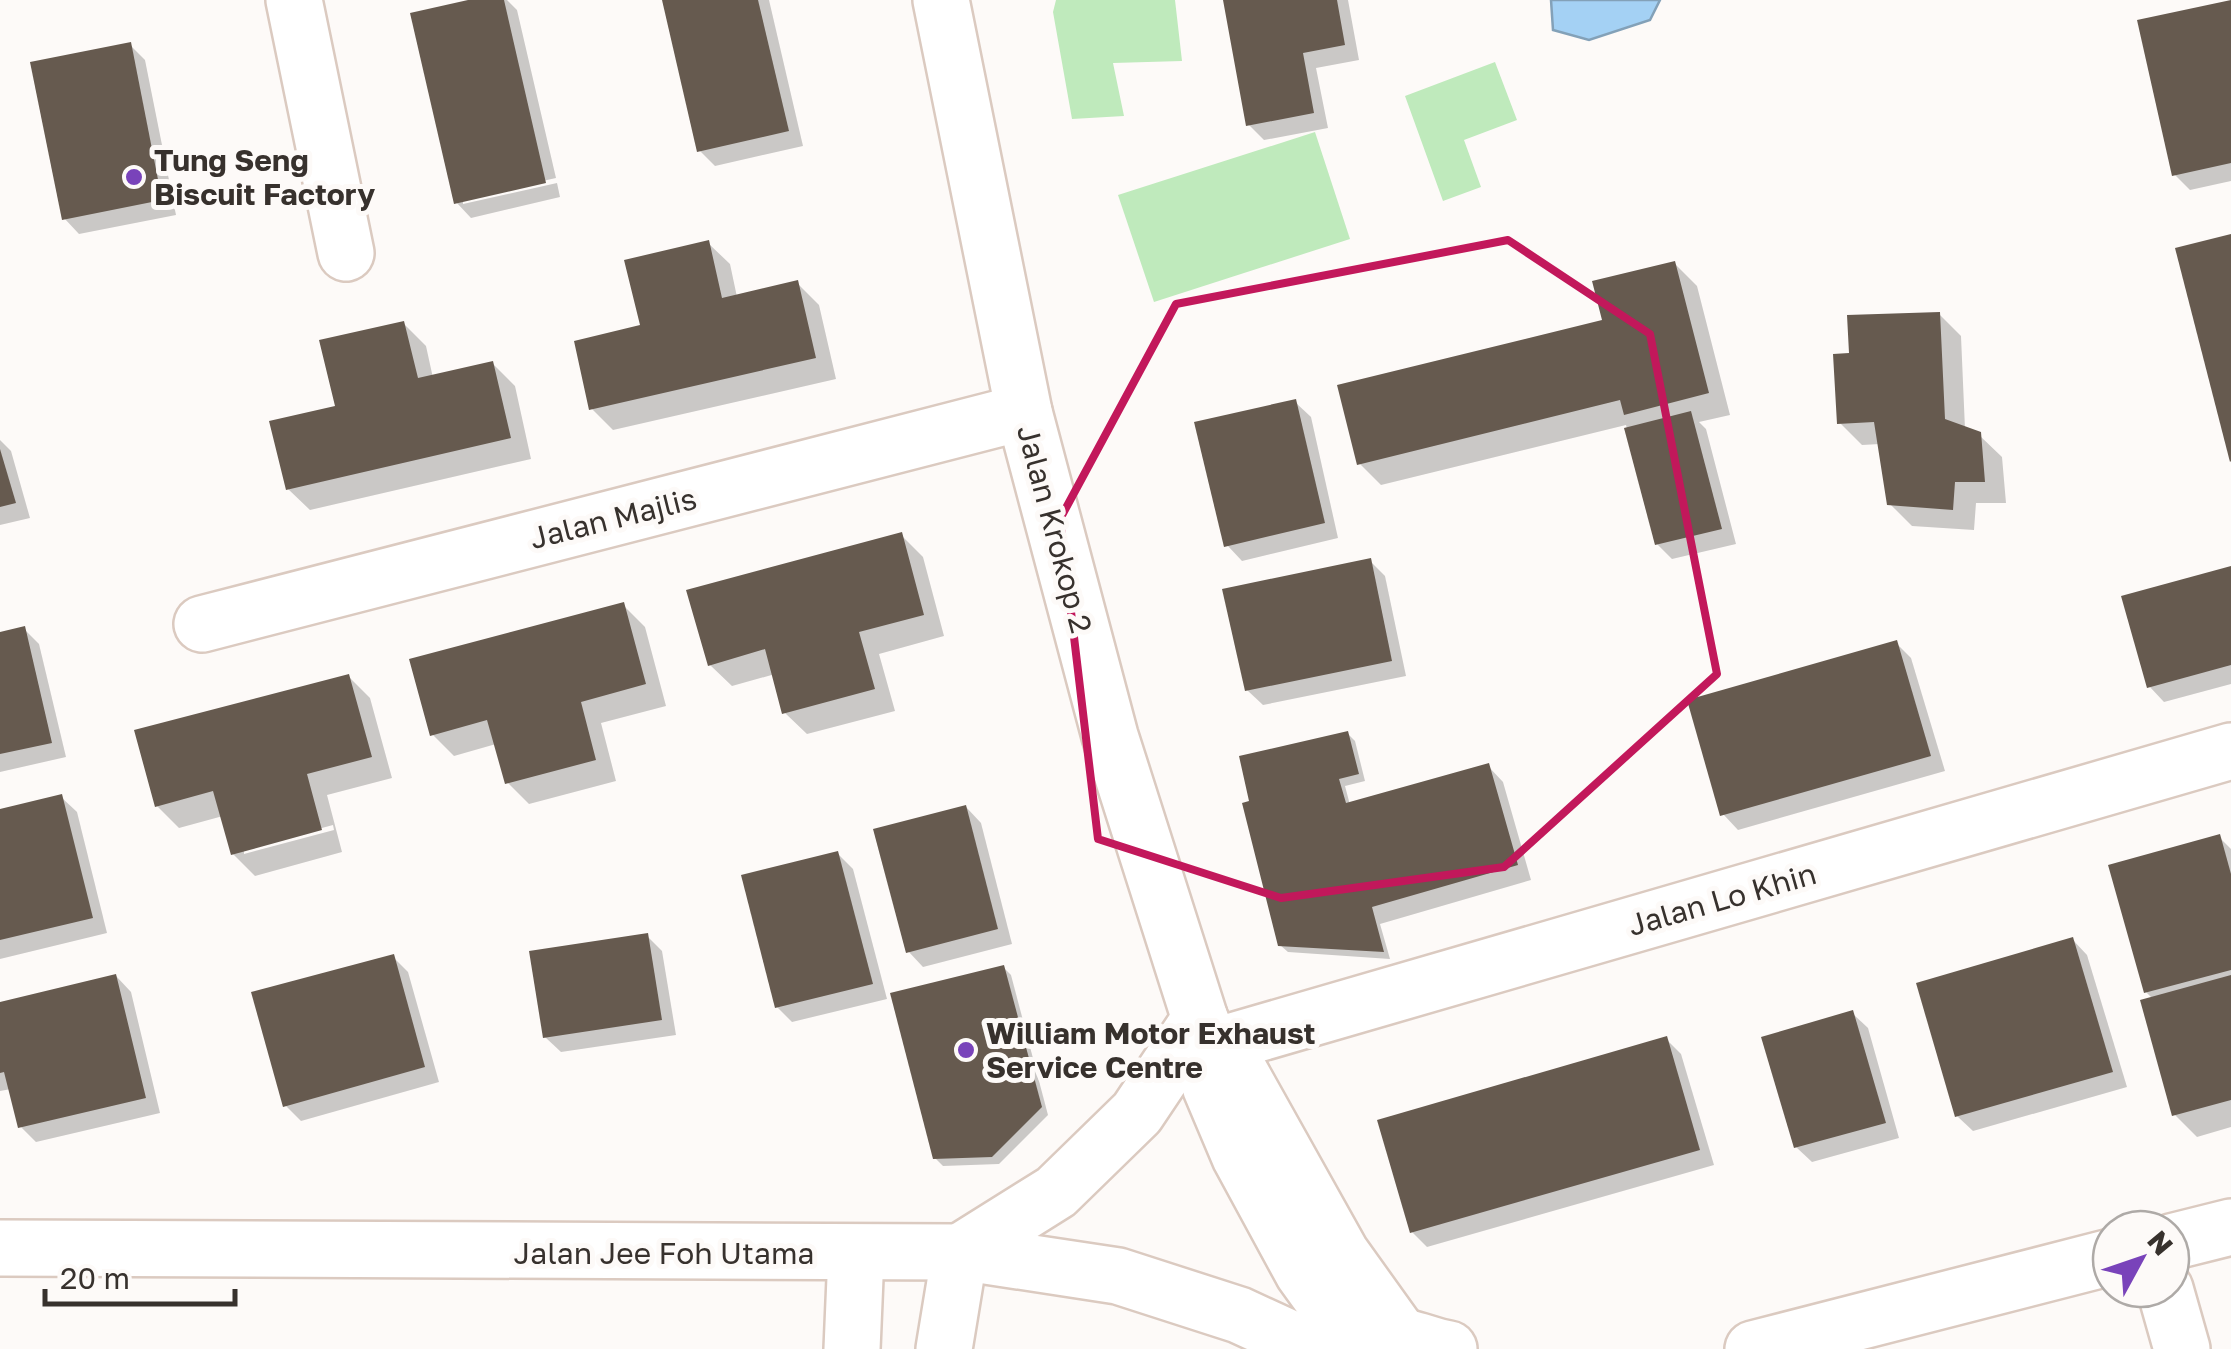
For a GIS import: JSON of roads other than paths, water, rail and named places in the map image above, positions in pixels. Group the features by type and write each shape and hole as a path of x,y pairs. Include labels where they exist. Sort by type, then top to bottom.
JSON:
{"street":[{"path":"294,0 346,253"},
{"name":"Jalan Krokop 2","path":"941,0 1024,412 1110,736 1206,1033"},
{"name":"Jalan Majlis","path":"202,624 1024,412"},
{"name":"Jalan Lo Khin","path":"1206,1033 2231,751"},
{"path":"944,1349 960,1252 1056,1192 1137,1113 1206,1033 1241,1074 1341,1253 1403,1346"},
{"path":"2191,1237 2231,1227"},
{"name":"Jalan Jee Foh Utama","path":"0,1248 960,1252 1118,1276 1239,1315 1313,1349"},
{"path":"852,1349 856,1254"},
{"path":"1753,1349 2091,1262"},
{"path":"2170,1309 2182,1349"}],"water":[{"path":"1551,0 1660,0 1650,20 1589,40 1553,30"}],"place":[{"name":"Tung Seng Biscuit Factory","path":"134,177"},
{"name":"William Motor Exhaust Service Centre","path":"966,1050"}]}
